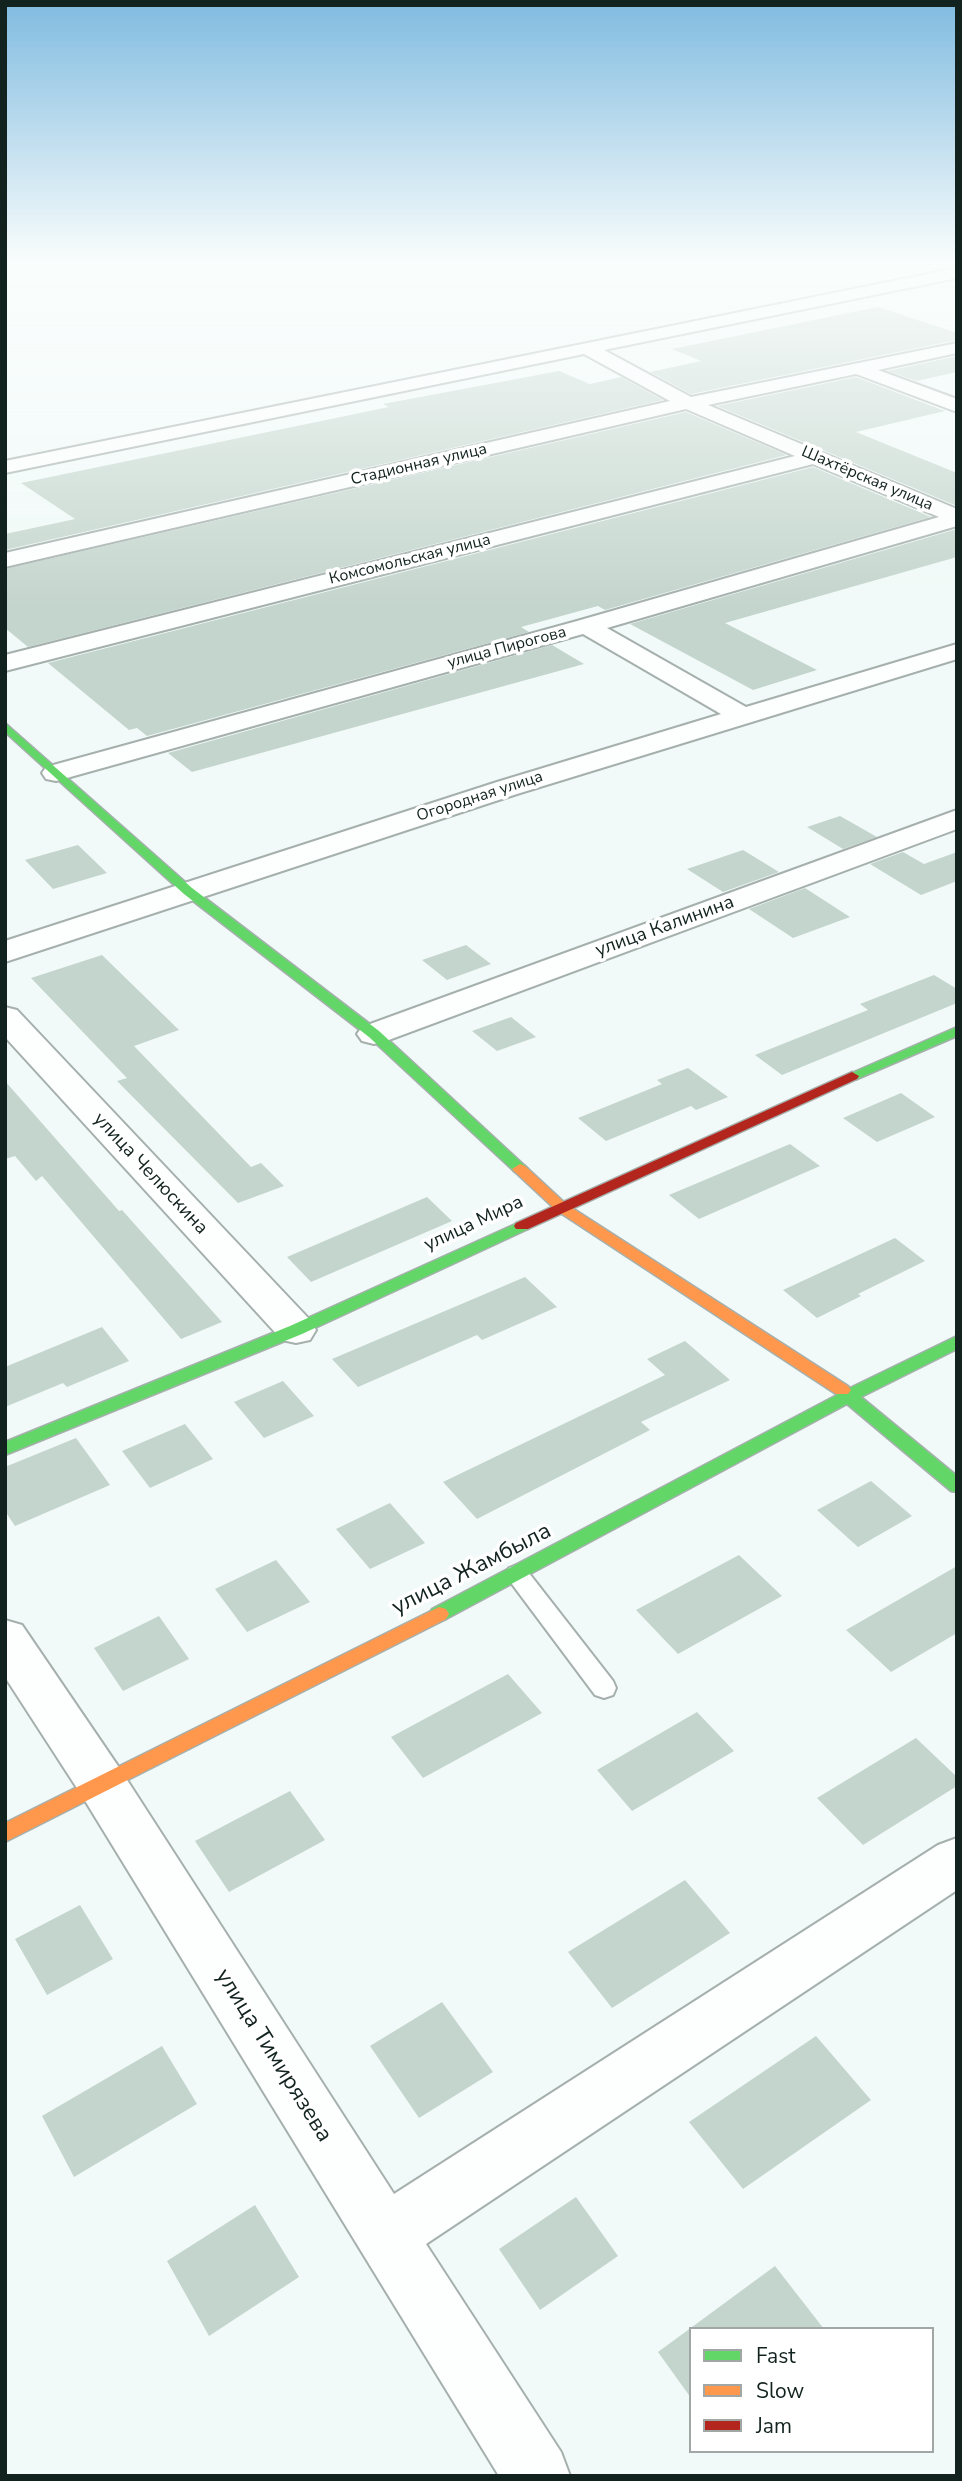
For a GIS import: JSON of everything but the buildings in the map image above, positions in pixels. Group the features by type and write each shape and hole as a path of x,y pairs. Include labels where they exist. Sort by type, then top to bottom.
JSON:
{"street":[{"path":"5,467 451,377"},
{"name":"Шахтёрская улица","path":"639,377 688,403 957,518"},
{"name":"Стадионная улица","path":"5,560 688,403 820,377"},
{"path":"880,377 957,406"},
{"name":"Комсомольская улица","path":"5,663 815,457"},
{"name":"улица Пирогова","path":"56,773 586,626 957,518"},
{"path":"586,626 741,715"},
{"name":"Огородная улица","path":"5,952 741,715 957,651"},
{"path":"5,726 188,891 374,1034 561,1207 849,1395 957,1486"},
{"name":"улица Калинина","path":"374,1034 957,819"},
{"name":"улица Челюскина","path":"5,1017 296,1330"},
{"name":"улица Мира","path":"5,1449 296,1330 561,1207 957,1031"},
{"name":"улица Жамбыла","path":"5,1833 517,1574 849,1395 957,1342"},
{"name":"улица Тимирязева","path":"5,1638 102,1784 537,2476"},
{"path":"386,2235 957,1861"}],"lane":[{"path":"517,1574 604,1688"}],"traffic: fast":[{"path":"5,726 188,891 374,1034 520,1169"},
{"path":"852,1076 957,1031"},
{"path":"5,1449 296,1330 522,1226"},
{"path":"439,1614 850,1395 957,1342"},
{"path":"842,1390 957,1486"}],"traffic: slow":[{"path":"520,1169 561,1207 842,1390"},
{"path":"5,1833 439,1614"}],"traffic: jam":[{"path":"522,1226 852,1076"}]}
